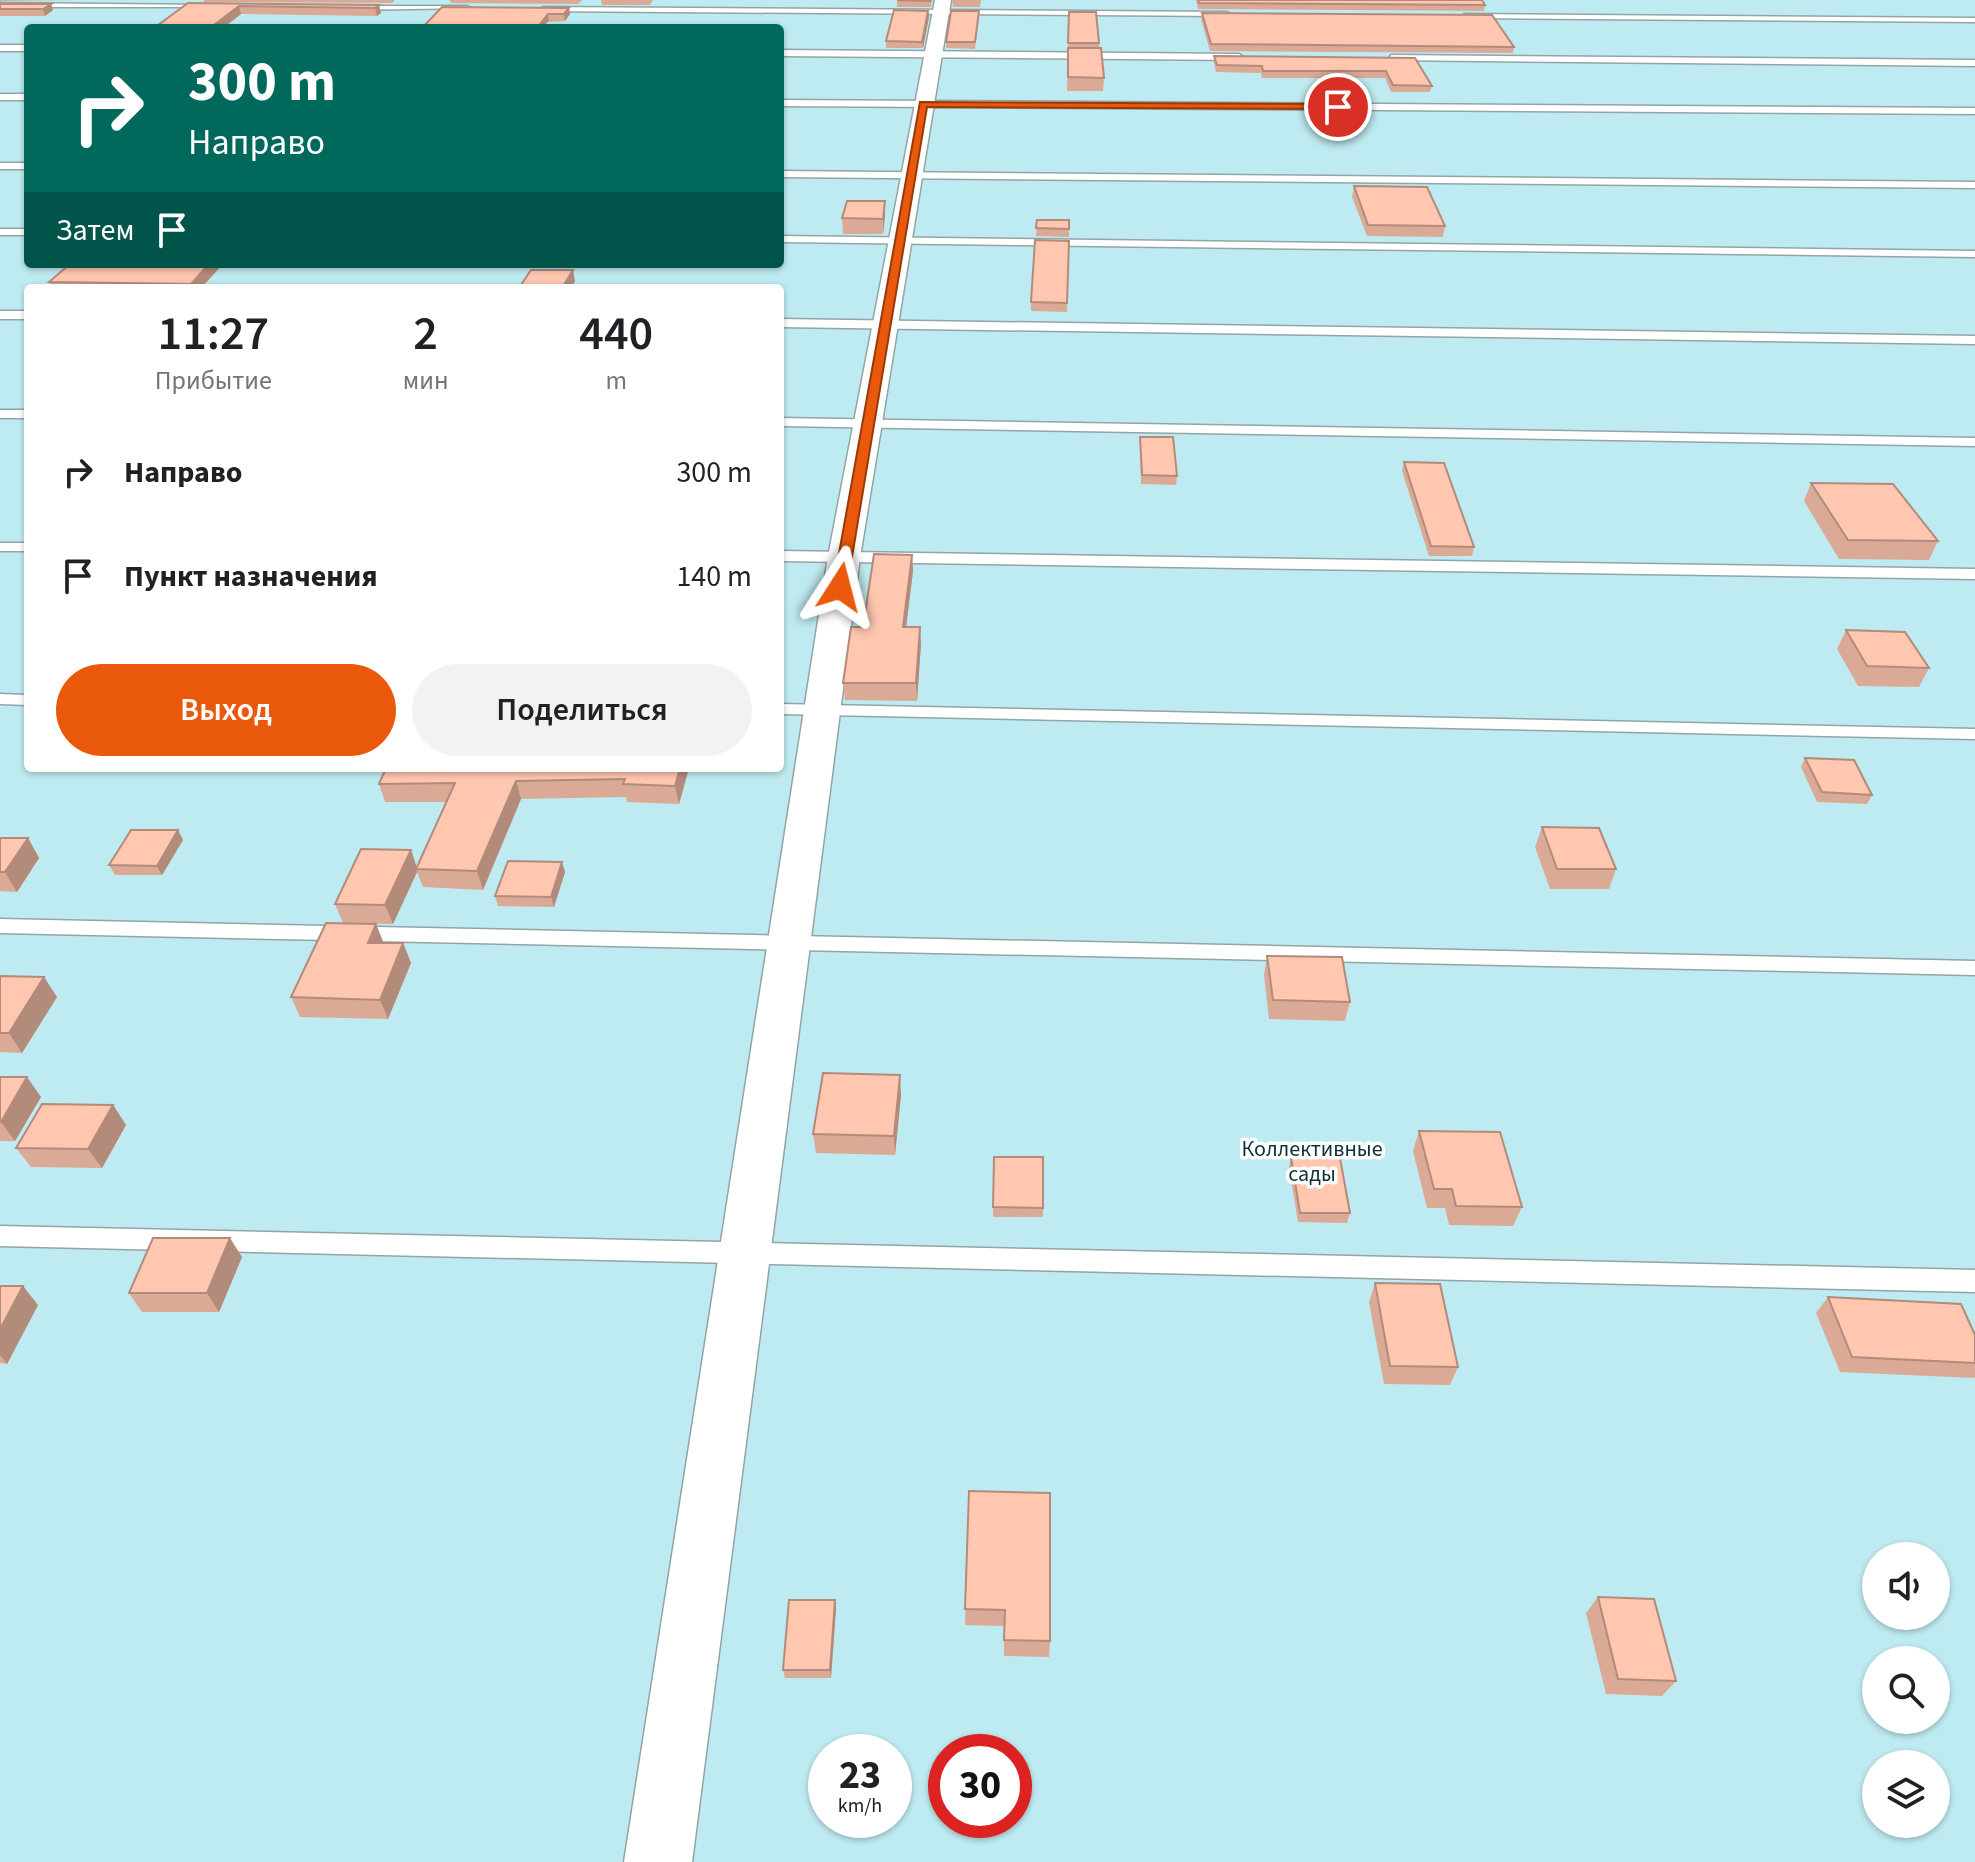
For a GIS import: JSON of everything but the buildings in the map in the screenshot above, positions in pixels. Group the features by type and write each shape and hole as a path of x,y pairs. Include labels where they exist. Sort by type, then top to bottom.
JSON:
{"street":[{"path":"658,1862 844,557 942,6"}],"lane":[{"path":"0,5 223,7"},
{"path":"526,9 942,6 1243,14"},
{"path":"351,8 478,8"},
{"path":"1450,16 1975,20"},
{"path":"0,48 24,48"},
{"path":"784,53 1249,57"},
{"path":"1375,58 1975,63"},
{"path":"0,97 24,97"},
{"path":"784,103 1975,111"},
{"path":"0,166 24,166"},
{"path":"784,174 1975,185"},
{"path":"0,232 24,232"},
{"path":"784,239 1975,254"},
{"path":"0,315 24,315"},
{"path":"784,323 1975,340"},
{"path":"0,414 24,414"},
{"path":"784,422 1975,442"},
{"path":"0,547 24,547"},
{"path":"784,556 1975,574"},
{"path":"0,699 24,700"},
{"path":"784,709 1975,734"},
{"path":"0,926 1975,968"},
{"path":"0,1236 1975,1281"}],"green space":[{"name":"Коллективные сады","path":"0,0 1975,0 1975,1862 0,1862"}],"route":[{"path":"840,587 923,104 1338,107"}]}
